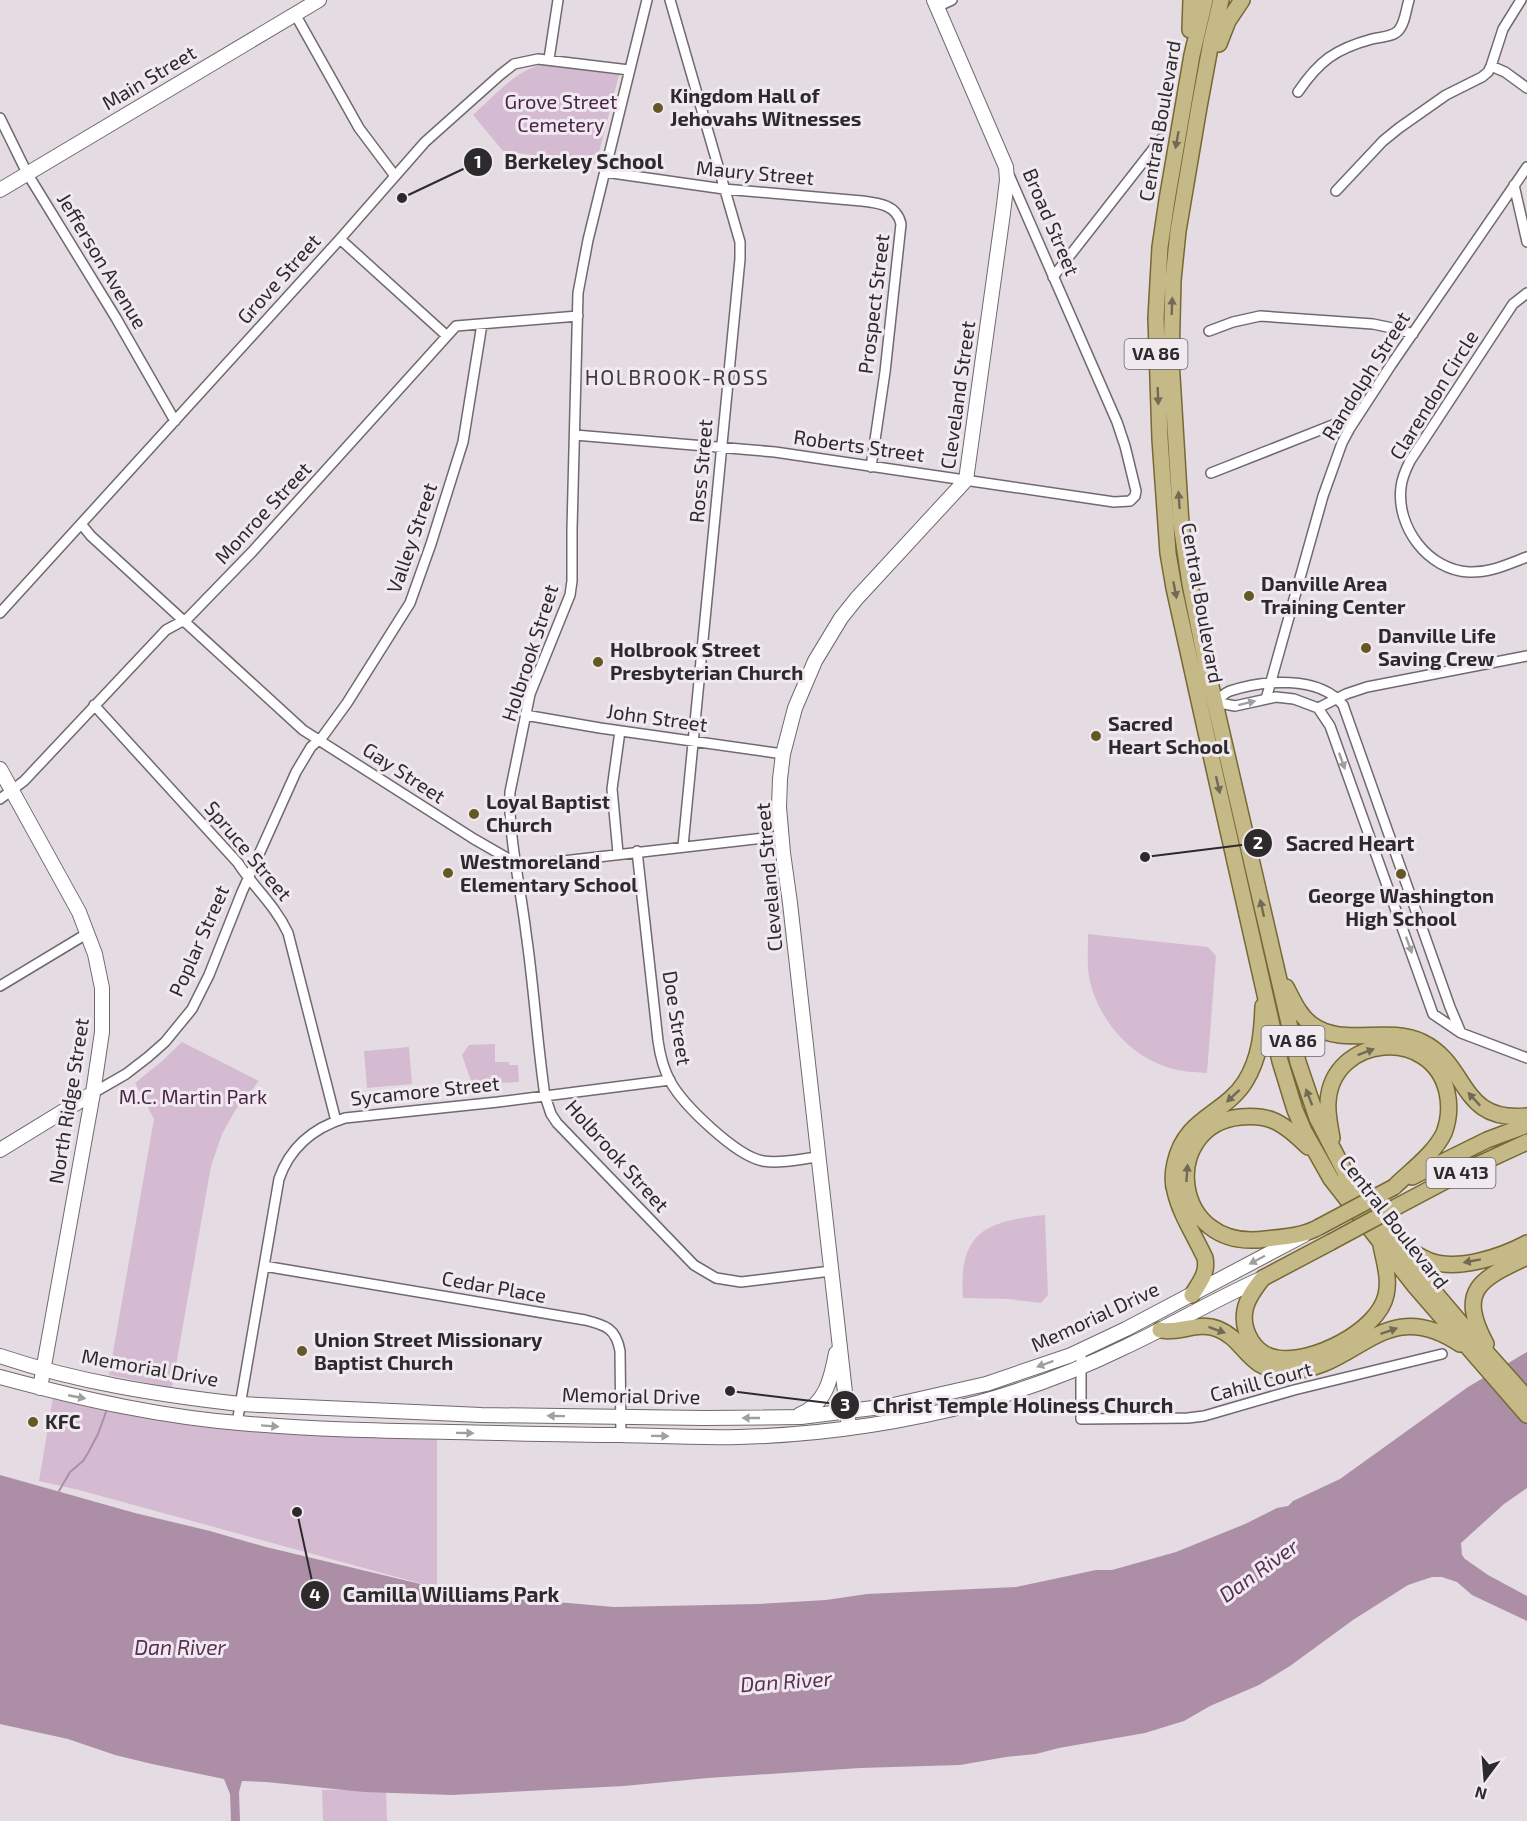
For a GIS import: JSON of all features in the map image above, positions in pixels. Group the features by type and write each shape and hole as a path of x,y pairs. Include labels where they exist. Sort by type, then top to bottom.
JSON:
{"main road":[{"name":"Main Street","path":"0,190 319,0"},
{"path":"1182,111 1191,0"},
{"name":"Central Boulevard","path":"1205,0 1192,55 1160,247 1156,318 1159,428 1165,519 1174,588 1286,1083 1304,1131 1331,1179 1527,1398"},
{"name":"Central Boulevard","path":"1221,0 1211,42 1178,231 1174,270 1172,360 1181,524 1185,557 1215,702 1300,1072 1317,1118 1335,1156 1386,1240 1471,1352 1527,1415"},
{"path":"1193,142 1200,133 1215,55 1223,31 1242,0"},
{"name":"Broad Street","path":"935,3 1006,167"},
{"name":"Cleveland Street","path":"849,1428 781,836 780,779 783,754 804,684 841,618 966,480 1003,213 1006,167"},
{"name":"North Ridge Street","path":"0,769 79,912 88,933 99,971 103,1010 93,1093 40,1388"},
{"path":"1276,969 1296,1007 1310,1024 1332,1034 1392,1034 1421,1041 1439,1053 1480,1105 1498,1116 1527,1116"},
{"path":"1192,1294 1205,1272 1205,1258 1184,1217 1174,1190 1173,1171 1181,1145 1195,1126 1239,1090 1253,1068 1261,1040 1263,982"},
{"path":"1335,1156 1328,1100 1330,1088 1341,1069 1355,1056 1382,1047 1402,1048 1420,1055 1436,1069 1442,1078 1448,1100 1448,1122 1439,1142 1394,1186"},
{"name":"Poplar Street","path":"0,1150 93,1093"},
{"path":"1314,1230 1259,1240 1242,1240 1221,1234 1204,1221 1192,1205 1186,1187 1188,1162 1194,1146 1207,1132 1226,1120 1246,1116 1272,1120 1300,1139 1318,1158"},
{"name":"Memorial Drive","path":"0,1356 43,1369 141,1390 240,1404 446,1414 619,1417 793,1417 848,1412 958,1392 1027,1371 1081,1350 1126,1329 1454,1155 1527,1125"},
{"name":"Memorial Drive","path":"0,1377 40,1388 149,1411 284,1427 455,1433 740,1437 849,1428 916,1417 974,1404 1081,1367 1160,1330 1509,1149 1527,1142"},
{"path":"1509,1149 1527,1148"},
{"path":"1263,1278 1247,1302 1246,1328 1255,1346 1262,1352 1276,1358 1298,1358 1316,1353 1348,1338 1377,1314 1383,1305 1387,1285 1386,1240 1429,1261 1449,1264 1501,1255 1527,1243"},
{"path":"1498,1366 1475,1321 1473,1311 1477,1291 1486,1278 1527,1257"},
{"path":"1160,1330 1196,1326 1218,1329 1234,1340 1255,1362 1275,1370 1285,1371 1305,1369 1324,1363 1377,1335 1404,1326 1424,1327 1471,1352"},
{"path":"793,1417 813,1407 827,1389 839,1336"}],"street":[{"path":"549,59 558,0"},
{"name":"Holbrook Street","path":"647,0 582,267 578,293 570,595 530,694 510,792 516,863 528,943 544,1096 557,1123 694,1265 705,1273 716,1278 741,1282 831,1270"},
{"name":"Ross Street","path":"670,0 740,242 683,846"},
{"path":"935,3 952,0"},
{"path":"1298,92 1315,70 1339,50 1398,31 1402,26 1409,0"},
{"path":"1336,191 1383,141 1446,95 1482,77 1491,66 1503,29 1521,0"},
{"path":"295,14 359,128 395,176"},
{"name":"Grove Street","path":"0,613 340,239 425,142 514,64 526,60 549,59 629,70"},
{"path":"1491,66 1505,72 1527,88"},
{"name":"Jefferson Avenue","path":"0,118 27,173 132,345 175,421"},
{"path":"1053,277 1161,139"},
{"name":"Broad Street","path":"1006,167 1117,422 1130,461"},
{"name":"Randolph Street","path":"1266,699 1341,443 1527,167"},
{"name":"Maury Street","path":"605,172 724,189 831,198"},
{"path":"1514,185 1527,242"},
{"name":"Prospect Street","path":"831,198 882,203 897,213 901,224 885,372 871,467"},
{"path":"340,239 447,336"},
{"name":"Clarendon Circle","path":"1527,292 1514,304 1410,460 1401,486 1403,510 1408,527 1423,551 1434,560 1455,570 1467,572 1494,570 1527,557"},
{"name":"Monroe Street","path":"0,799 24,781 166,630 184,620 277,525 456,326 578,316"},
{"path":"1209,331 1233,322 1260,316 1373,324 1413,334"},
{"name":"Valley Street","path":"319,740 334,722 394,630 416,588 463,442 482,324"},
{"path":"1211,473 1358,415"},
{"name":"Roberts Street","path":"575,435 775,452 1114,502 1132,499 1136,491 1130,461"},
{"name":"Gay Street","path":"81,525 303,730 474,839 516,863"},
{"path":"1318,708 1368,687 1527,656"},
{"path":"1215,702 1227,692 1270,682 1292,682 1312,686 1338,698 1343,705 1461,1033"},
{"path":"1215,702 1235,706 1266,699 1294,699 1318,708 1330,726 1433,1014 1461,1033 1527,1058"},
{"name":"Spruce Street","path":"94,705 238,862 248,879 275,908 288,933 336,1121"},
{"name":"John Street","path":"525,715 783,754"},
{"path":"618,853 612,789 620,731"},
{"name":"Poplar Street","path":"93,1093 126,1074 165,1042 179,1026 202,990 289,785 311,747 319,740"},
{"path":"516,863 528,865 781,836"},
{"name":"Doe Street","path":"638,851 661,1057 670,1080 682,1097 703,1119 741,1153 773,1162 818,1157"},
{"path":"0,986 88,933"},
{"name":"Sycamore Street","path":"237,1423 279,1179 291,1154 300,1143 317,1130 345,1118 670,1080"},
{"name":"Cedar Place","path":"264,1266 604,1325 616,1337 620,1351 621,1435"},
{"name":"Cahill Court","path":"1081,1350 1081,1419 1204,1416 1294,1390 1442,1354"}],"green space":[{"name":"Grove Street Cemetery","path":"545,65 619,75 596,164 503,151 473,115 517,76 536,66"},
{"path":"1088,934 1208,947 1216,956 1207,1073 1179,1070 1157,1063 1132,1048 1112,1027 1097,1003 1090,982"},
{"name":"M.C. Martin Park","path":"182,1042 259,1081 236,1109 222,1134 211,1166 172,1388 109,1375 154,1119 135,1083"},
{"path":"495,1044 495,1062 509,1062 509,1065 518,1065 519,1082 472,1084 462,1055 469,1045"},
{"path":"409,1047 412,1084 367,1088 364,1051"},
{"path":"1045,1215 1048,1295 1041,1303 1008,1299 963,1298 966,1258 971,1244 980,1234 992,1226 1007,1221"},
{"path":"53,1397 437,1438 437,1588 39,1481"},
{"path":"386,1789 387,1821 323,1821 322,1790"}],"water":[{"name":"Dan River","path":"1527,1352 1527,1488 1504,1504 1461,1543 1462,1555 1465,1559 1488,1575 1527,1596 1527,1621 1472,1595 1457,1582 1442,1577 1432,1577 1408,1585 1259,1685 1210,1706 1184,1721 1145,1733 1036,1754 960,1765 860,1768 624,1786 452,1795 364,1792 242,1781 239,1792 240,1821 231,1821 230,1794 224,1779 115,1755 68,1739 0,1724 0,1475 266,1547 467,1594 614,1607 758,1604 826,1600 867,1594 1016,1587 1096,1570 1112,1570 1176,1552 1245,1524 1277,1508 1288,1506 1293,1501 1340,1479 1468,1387"}],"waterway":[{"path":"59,1491 70,1472 83,1461 88,1453 106,1412"}],"place":[{"name":"Kingdom Hall of Jehovahs Witnesses","path":"658,108"},
{"name":"Berkeley School","path":"402,198"},
{"name":"Danville Area Training Center","path":"1249,596"},
{"name":"Danville Life Saving Crew","path":"1366,648"},
{"name":"Holbrook Street Presbyterian Church","path":"598,662"},
{"name":"Sacred Heart School","path":"1096,736"},
{"name":"Loyal Baptist Church","path":"474,814"},
{"name":"Sacred Heart","path":"1145,857"},
{"name":"Westmoreland Elementary School","path":"448,873"},
{"name":"George Washington High School","path":"1401,874"},
{"name":"Union Street Missionary Baptist Church","path":"302,1351"},
{"name":"Christ Temple Holiness Church","path":"730,1391"},
{"name":"KFC","path":"33,1422"},
{"name":"Camilla Williams Park","path":"297,1512"}],"district":[{"name":"HOLBROOK-ROSS","path":"677,378"}]}
